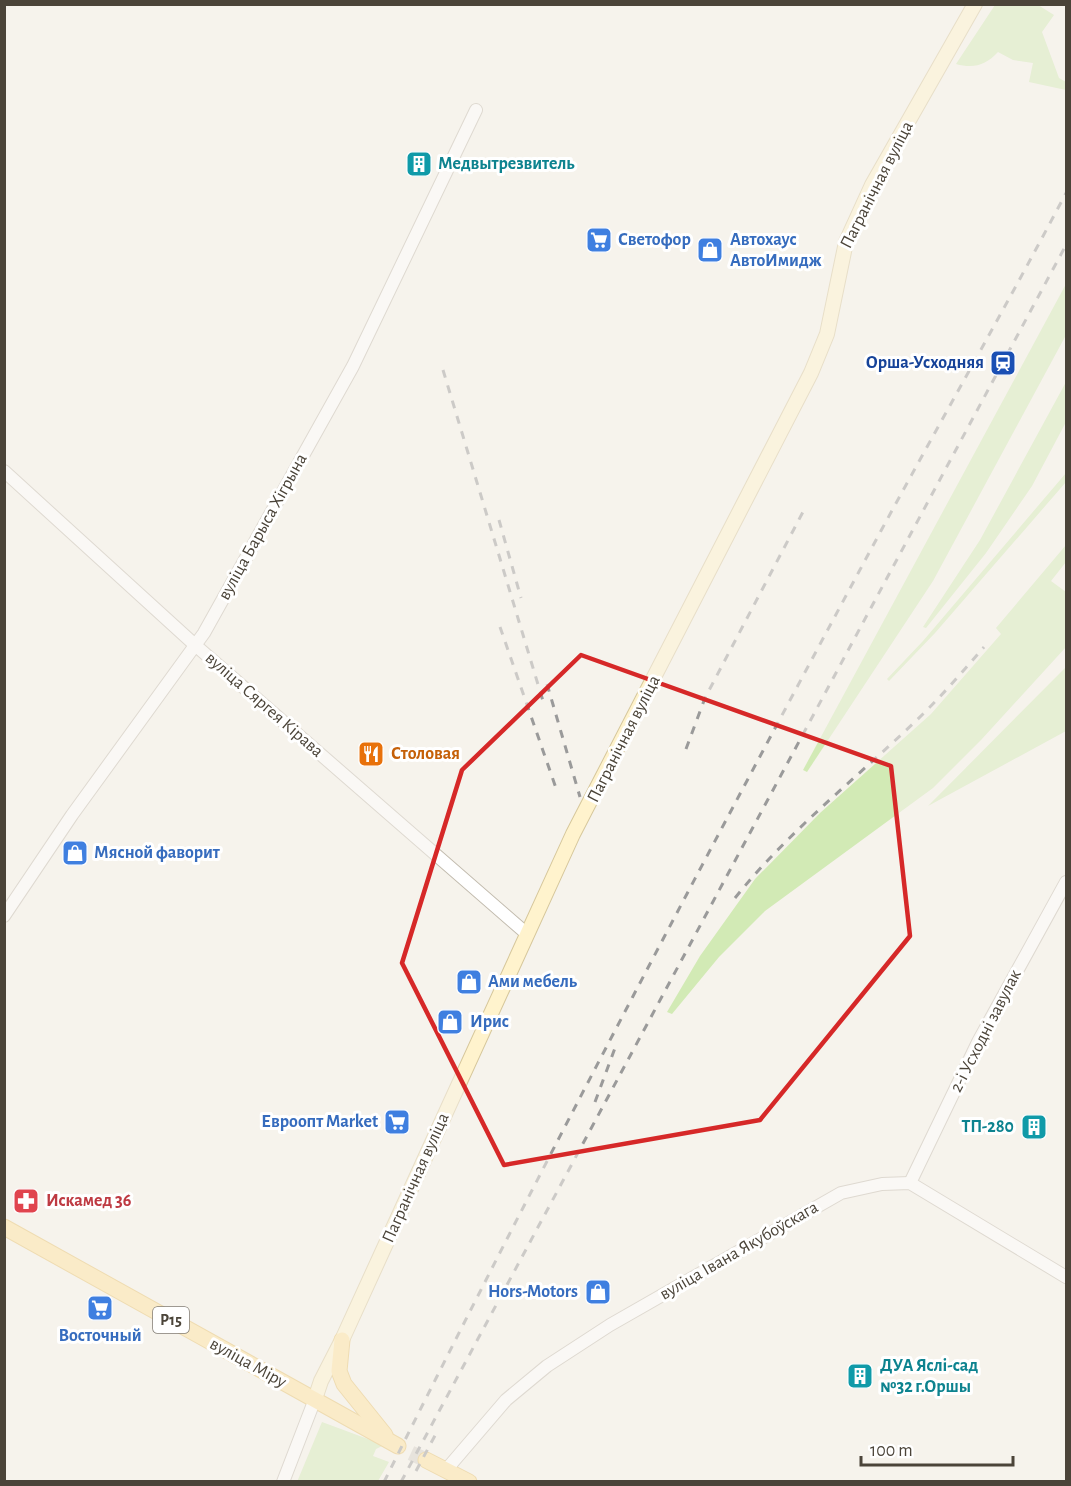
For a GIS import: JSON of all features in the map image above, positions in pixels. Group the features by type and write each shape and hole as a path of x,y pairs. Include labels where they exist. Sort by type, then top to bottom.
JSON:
{"main road":[{"name":"Пагранічная вуліца","path":"315,1399 321,1381 342,1340 573,834 811,373 827,334 842,251 872,185 975,4"},
{"name":"вуліца Міру","path":"4,1227 400,1447 344,1384 339,1371 342,1340"},
{"path":"426,1460 470,1482"}],"street":[{"name":"вуліца Барыса Хігрына","path":"4,916 72,815 195,645 353,366 476,110"},
{"name":"вуліца Сяргея Кірава","path":"4,471 195,645 527,934"},
{"name":"2-і Усходні завулак","path":"910,1183 978,1042 1066,882"},
{"path":"910,1183 1066,1276"},
{"name":"вуліца Івана Якубоўскага","path":"447,1470 506,1400 547,1366 610,1324 841,1193 882,1184 910,1183"},
{"name":"Пагранічная вуліца","path":"283,1482 315,1399"}],"highlighted area":[{"path":"581,655 891,766 910,936 760,1120 504,1165 402,963 462,770"}],"green space":[{"path":"995,5 1038,5 1054,15 1042,32 1059,78 1066,82 1066,90 1029,82 1033,63 1013,60 998,52 979,65 956,64"},
{"path":"1066,284 1066,335 933,581 807,772 803,770"},
{"path":"1066,382 1066,422 1032,486 986,553 926,628 923,627 980,540"},
{"path":"1066,473 1066,482 935,633 889,681 887,679 923,641"},
{"path":"1066,545 1066,562 1051,581 1066,592 1066,647 981,740 933,788 765,911 719,957 672,1014 667,1012 700,956 755,879 820,813 931,714 1001,634 996,628"},
{"path":"1066,667 1066,731 928,806"},
{"path":"322,1422 384,1445 376,1449 373,1456 389,1462 378,1481 297,1482"}],"tunnel":[{"path":"411,1453 426,1460"}],"railway":[{"path":"384,1482 560,1136 680,908 862,566 1066,193"},
{"path":"401,1482 1066,245"},
{"path":"443,370 543,701"},
{"path":"686,749 705,698 804,510"},
{"path":"499,520 521,598"},
{"path":"500,627 557,791"},
{"path":"735,898 779,848 925,712 984,647"},
{"path":"547,684 580,797"},
{"path":"595,1102 615,1048"},
{"path":"416,1471 438,1430"}],"place":[{"name":"Медвытрезвитель","path":"419,164"},
{"name":"Светофор","path":"599,240"},
{"name":"Автохаус АвтоИмидж","path":"710,250"},
{"name":"Орша-Усходняя","path":"1003,363"},
{"name":"Столовая","path":"371,754"},
{"name":"Мясной фаворит","path":"75,853"},
{"name":"Ами мебель","path":"469,982"},
{"name":"Ирис","path":"450,1022"},
{"name":"Евроопт Market","path":"397,1122"},
{"name":"ТП-280","path":"1034,1127"},
{"name":"Искамед 36","path":"26,1201"},
{"name":"Hors-Motors","path":"598,1292"},
{"name":"Восточный","path":"100,1308"},
{"name":"ДУА Яслі-сад №32 г.Оршы","path":"860,1376"}]}
